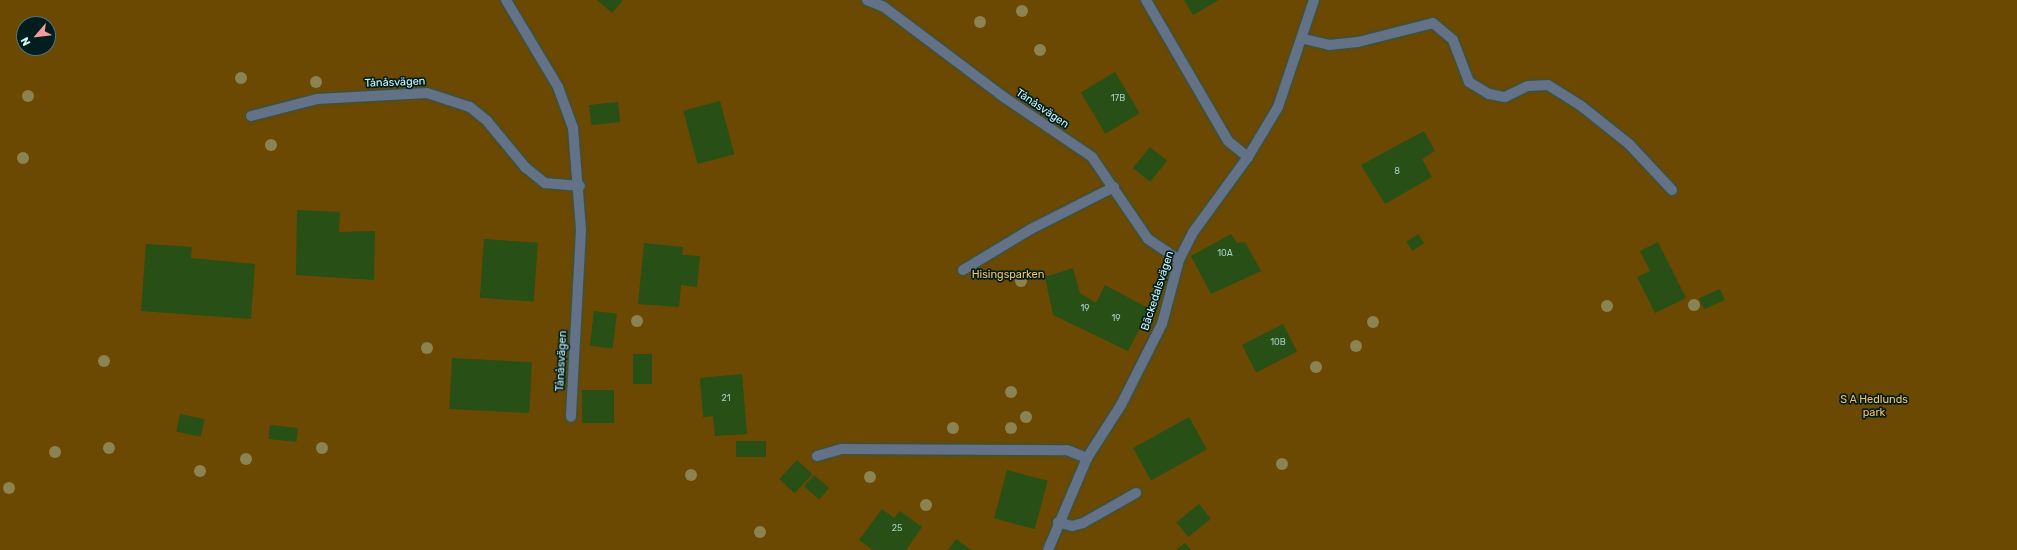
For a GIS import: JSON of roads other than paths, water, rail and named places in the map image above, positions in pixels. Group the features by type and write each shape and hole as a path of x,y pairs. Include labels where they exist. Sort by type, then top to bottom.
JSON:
{"street":[{"name":"Tånåsvägen","path":"506,0 558,87 573,128 580,186 581,230 571,417"},
{"name":"Tånåsvägen","path":"867,0 884,7 1005,98 1092,157 1114,187 1148,239 1179,260"},
{"path":"1146,0 1228,141 1248,157"},
{"name":"Bäckedalsvägen","path":"1048,550 1058,522 1087,458 1121,405 1162,324 1179,260 1194,230 1248,157 1278,107 1304,39 1314,0"},
{"path":"1304,39 1329,45 1358,42 1433,23 1453,40 1469,82 1490,94 1505,97 1528,86 1548,85 1580,105 1629,144 1672,190"},
{"name":"Tånåsvägen","path":"251,116 317,99 427,94 470,107 487,122 525,167 545,183 580,186"},
{"path":"963,270 1031,229 1114,187"},
{"path":"817,456 842,449 1060,450 1087,458"},
{"path":"1058,522 1072,526 1083,523 1136,493"}],"park label":[{"name":"Hisingsparken","path":"1008,275"},
{"name":"S A Hedlunds park","path":"1874,407"}]}
